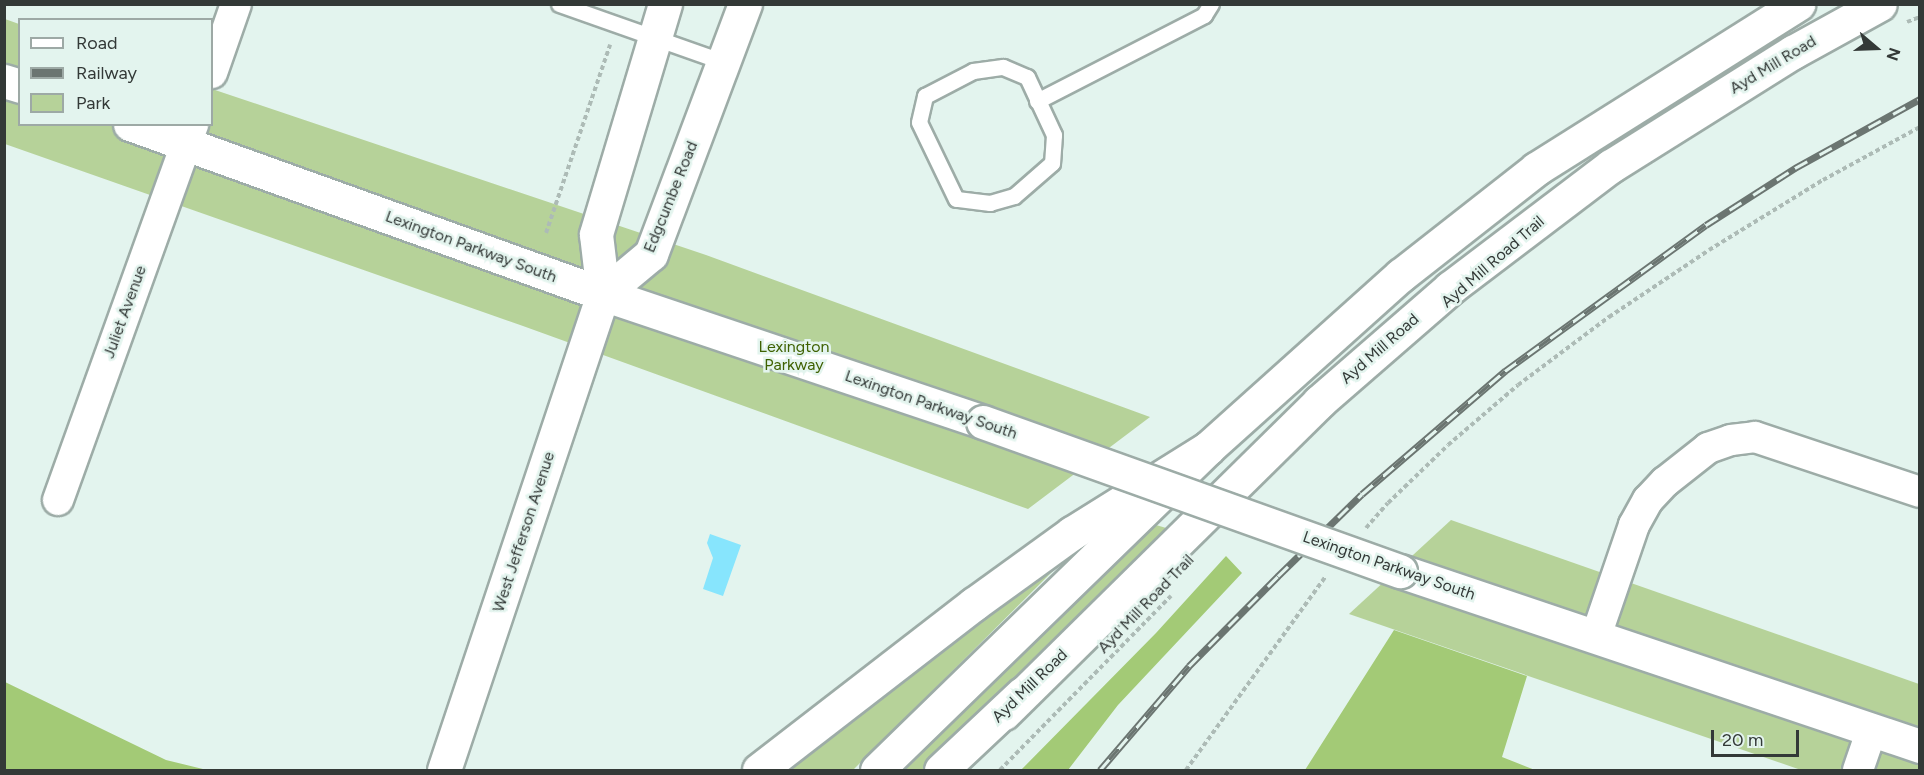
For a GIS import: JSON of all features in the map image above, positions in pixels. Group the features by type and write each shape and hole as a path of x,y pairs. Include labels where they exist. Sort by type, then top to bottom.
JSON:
{"main road":[{"path":"603,294 596,234 664,4"},
{"name":"Edgcumbe Road","path":"603,294 651,254 745,4"},
{"path":"877,771 1208,448 1401,275 1536,169 1798,4"},
{"name":"Ayd Mill Road","path":"941,771 1319,402 1450,288 1611,166 1793,52 1890,15"},
{"name":"Lexington Parkway South","path":"142,126 190,134 603,294 984,422 1400,571 1920,746"},
{"name":"West Jefferson Avenue","path":"444,771 603,294"},
{"path":"759,771 974,604 1063,539 1208,448"},
{"path":"949,771 1023,693"}],"street":[{"path":"213,70 236,4"},
{"name":"Juliet Avenue","path":"58,500 190,134"},
{"path":"1596,636 1635,525 1648,500 1665,482 1708,448 1731,440 1755,437 1920,492"},
{"path":"1858,771 1872,729"}],"lane":[{"path":"558,4 724,62"},
{"path":"1037,101 1204,15 1211,4"},
{"path":"1003,67 1026,77 1037,101 1054,135 1052,163 1014,196 990,203 956,199 919,122 925,96 974,71 1003,67"}],"path":[{"path":"1890,15 1920,16"},
{"path":"546,232 617,25"},
{"path":"1358,537 1388,503 1448,445 1518,384 1609,317 1709,250 1814,186 1920,127"},
{"path":"1186,771 1329,572"},
{"name":"Ayd Mill Road Trail","path":"1000,771 1177,590"}],"green space":[{"name":"Lexington Parkway","path":"5,19 18,24 18,126 213,126 213,89 706,255 1150,417 1028,509 523,326 5,144"},
{"path":"1451,520 1919,684 1919,770 1801,770 1349,614"},
{"path":"1156,525 1173,530 925,770 901,770"},
{"path":"1226,556 1242,573 1118,705 1068,770 1021,770 1156,633"},
{"path":"1059,557 1064,560 853,770 789,770"},
{"path":"1394,630 1527,676 1502,757 1535,770 1305,770"},
{"path":"5,682 166,760 207,770 5,770"}],"water":[{"path":"710,534 741,545 723,596 703,589 713,558 707,543"}],"railway":[{"path":"1100,770 1189,666 1278,576 1362,494 1505,371 1706,225 1795,168 1920,99"}]}
